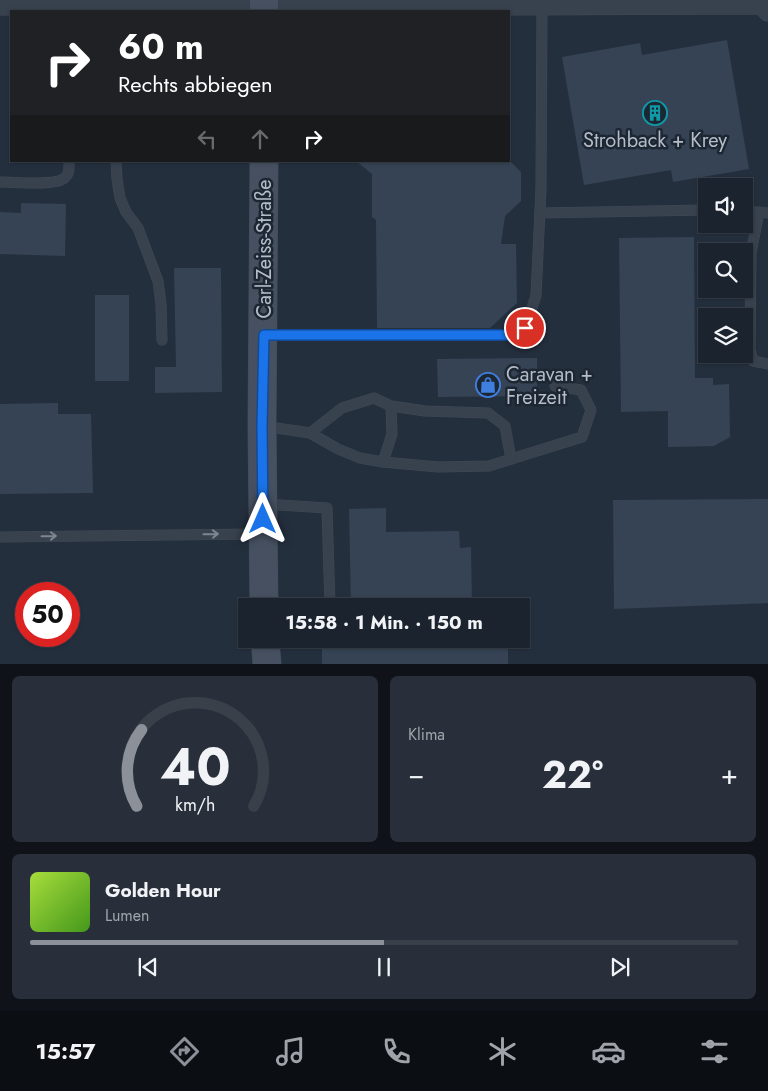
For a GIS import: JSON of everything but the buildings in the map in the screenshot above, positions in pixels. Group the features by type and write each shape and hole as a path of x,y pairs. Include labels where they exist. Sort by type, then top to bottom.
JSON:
{"main road":[{"name":"Carl-Zeiss-Straße","path":"264,162 262,426 264,598"},
{"path":"266,648 267,664"}],"street":[{"path":"5,3 68,8 762,4 768,11"}],"lane":[{"path":"264,335 510,335 525,328 536,296 540,213 542,5"},
{"path":"0,182 52,182 64,179 69,172 69,162"},
{"path":"116,162 116,179 120,198 126,212 138,228 158,281 162,340"},
{"path":"540,213 698,210"},
{"path":"764,213 751,253 750,350 753,361 768,364"},
{"path":"262,426 310,433 338,449 360,458 438,468 489,466 582,437 591,410 581,390 555,386"},
{"path":"310,433 342,408 374,398 391,406 425,411 488,413 505,426 511,459"},
{"path":"383,462 392,434 391,406"},
{"path":"263,504 327,508 330,598"},
{"path":"0,537 263,534"}],"place":[{"name":"Strohback + Krey","path":"655,113"},
{"name":"Caravan + Freizeit","path":"488,385"}],"route":[{"path":"263,519 262,426 264,335 510,335 525,328"}]}
